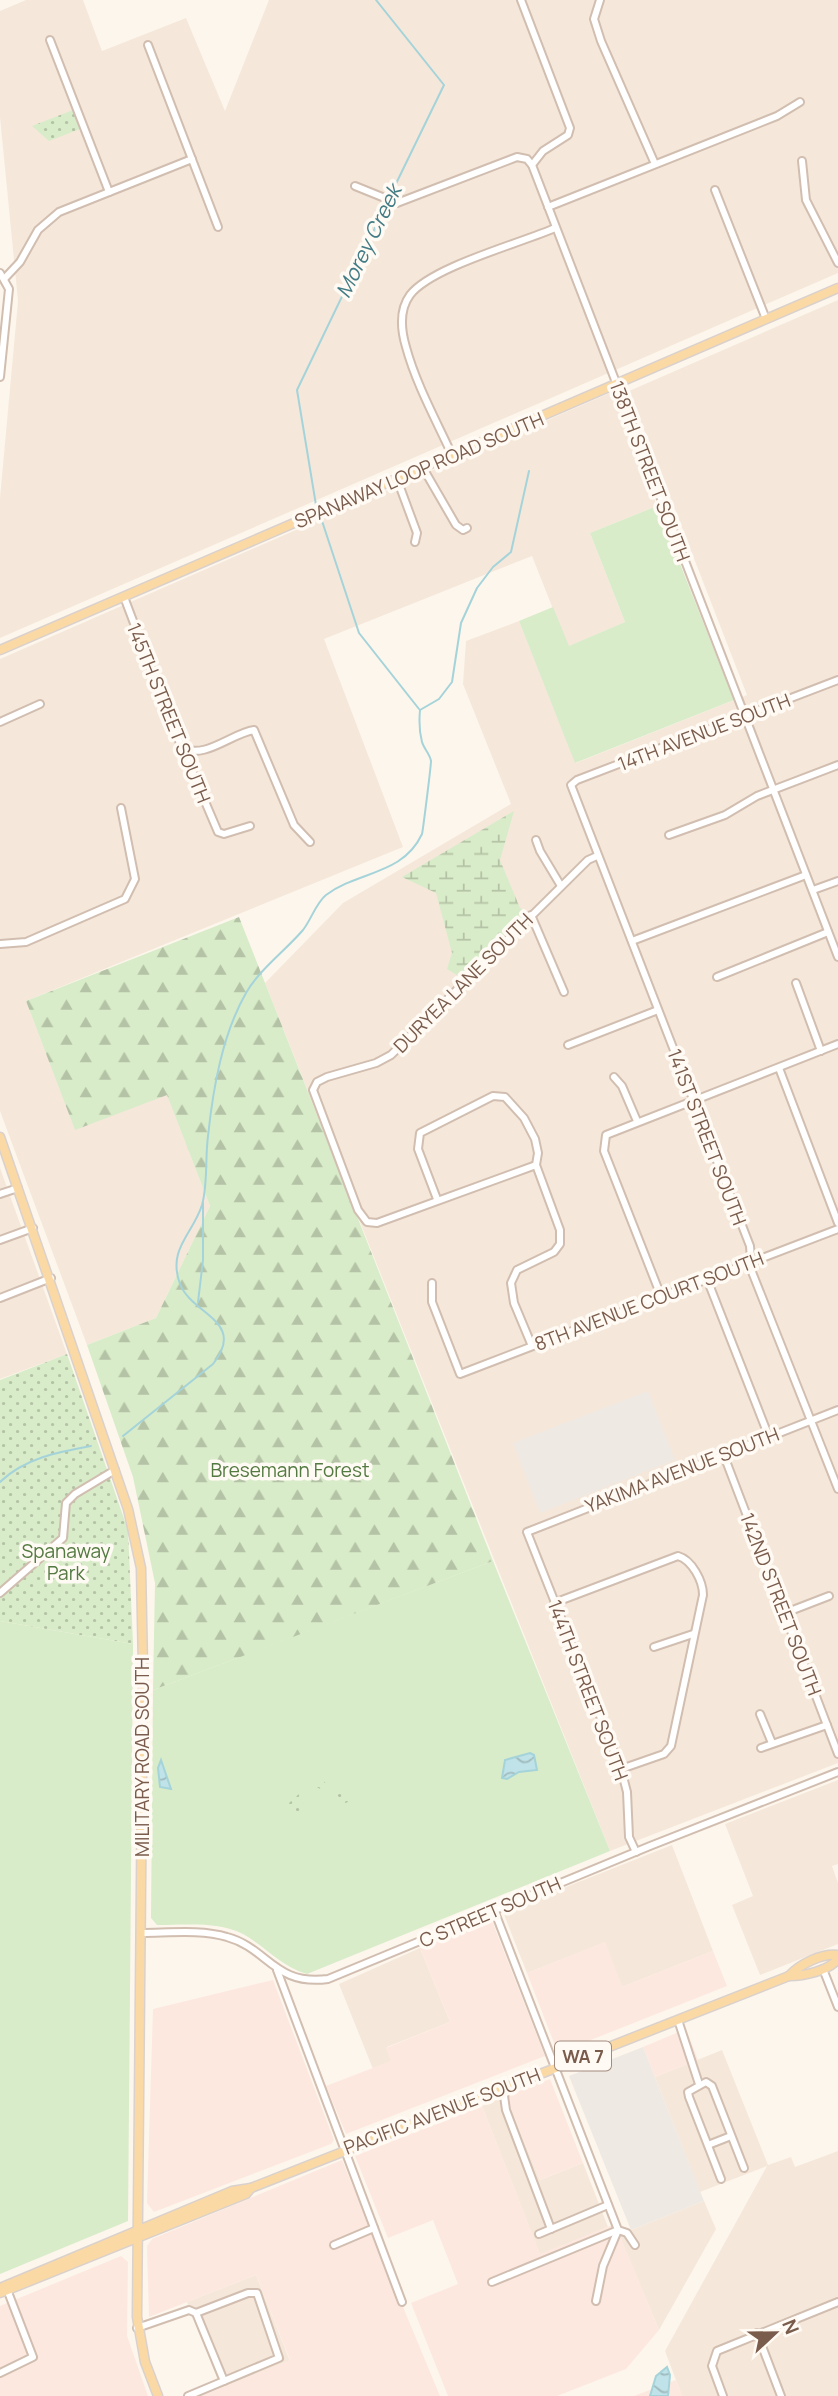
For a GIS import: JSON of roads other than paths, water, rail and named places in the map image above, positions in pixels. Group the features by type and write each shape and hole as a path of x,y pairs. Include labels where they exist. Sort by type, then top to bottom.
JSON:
{"main road":[{"name":"SPANAWAY LOOP ROAD SOUTH","path":"0,650 838,288"},
{"name":"MILITARY ROAD SOUTH","path":"0,1137 132,1521 142,1583 137,2328 145,2362 158,2396"},
{"name":"PACIFIC AVENUE SOUTH","path":"3,2291 137,2234 246,2194 251,2188 345,2149 789,1976 801,1976 823,1969 838,1957 831,1954 797,1967 789,1976"}],"street":[{"path":"355,186 397,203 517,157 527,159 532,165 543,151 568,135 570,128 521,0"},
{"path":"600,1 594,19 601,41 655,164"},
{"path":"50,40 109,192"},
{"path":"149,44 218,227"},
{"path":"548,207 777,116 800,102"},
{"path":"0,377 9,289 3,276 48,220 192,159"},
{"path":"802,161 806,200 838,263"},
{"name":"138TH STREET SOUTH","path":"532,165 838,956"},
{"path":"715,190 766,319"},
{"path":"452,455 406,350 402,323 404,307 416,289 434,276 555,228"},
{"path":"423,468 456,525 463,530 467,528"},
{"path":"397,479 417,533 415,542"},
{"name":"145TH STREET SOUTH","path":"124,597 180,746 216,827 221,834 250,826"},
{"name":"14TH AVENUE SOUTH","path":"571,785 577,780 838,680"},
{"path":"0,722 40,704"},
{"path":"180,746 189,750 201,750 253,730 294,825 310,842"},
{"path":"669,835 726,815 773,789 838,765"},
{"name":"141ST STREET SOUTH","path":"571,785 750,1246 752,1272 838,1489"},
{"path":"0,944 31,940 125,899 135,879 121,808"},
{"path":"536,840 561,886"},
{"name":"DURYEA LANE SOUTH","path":"437,1199 377,1223 367,1222 361,1216 340,1164 314,1087 327,1077 376,1063 391,1055 561,886 588,860 597,856"},
{"path":"632,941 806,875"},
{"path":"813,890 838,881"},
{"path":"531,915 564,992"},
{"path":"717,977 828,932"},
{"path":"796,983 821,1051"},
{"path":"568,1045 658,1010"},
{"path":"661,1296 609,1164 603,1139 610,1132 636,1121 693,1102 838,1044"},
{"path":"779,1068 838,1223"},
{"path":"614,1077 622,1086 636,1121"},
{"path":"532,1346 514,1303 512,1278 522,1267 554,1252 561,1234 536,1165 537,1144 528,1125 501,1095 428,1127 419,1135 418,1149 437,1199 536,1165"},
{"path":"0,1194 18,1188"},
{"path":"0,1240 33,1228"},
{"name":"8TH AVENUE COURT SOUTH","path":"432,1283 432,1302 460,1374 838,1229"},
{"path":"0,1298 51,1279"},
{"path":"707,1279 769,1437"},
{"name":"YAKIMA AVENUE SOUTH","path":"527,1532 838,1410"},
{"name":"142ND STREET SOUTH","path":"723,1454 838,1754"},
{"path":"0,1593 63,1538 65,1506 71,1497 115,1471"},
{"name":"144TH STREET SOUTH","path":"527,1532 621,1769 627,1792 628,1829 636,1852"},
{"path":"554,1603 673,1557 684,1558 702,1585 703,1595 671,1746 664,1754 621,1769"},
{"path":"785,1613 828,1596"},
{"path":"654,1647 693,1634"},
{"path":"760,1714 772,1743"},
{"path":"761,1748 827,1725"},
{"name":"C STREET SOUTH","path":"141,1933 226,1936 277,1970 310,1980 336,1977 636,1852 838,1772"},
{"path":"494,1910 618,2230 603,2266 596,2301"},
{"path":"823,1969 838,2007"},
{"path":"277,1970 402,2302"},
{"path":"678,2020 699,2084"},
{"path":"721,2179 688,2092 699,2084 709,2082 712,2086 744,2168"},
{"path":"510,2085 504,2096 506,2110 551,2229"},
{"path":"487,2094 496,2098 506,2110"},
{"path":"708,2146 732,2136"},
{"path":"539,2234 608,2205"},
{"path":"334,2245 374,2228"},
{"path":"492,2282 618,2230 627,2233 635,2245"},
{"path":"0,2373 33,2357 3,2291"},
{"path":"137,2328 189,2310 196,2313 254,2292 276,2342 279,2358 188,2396"},
{"path":"723,2396 714,2373 714,2356 720,2349 838,2302"},
{"path":"196,2313 225,2381"},
{"path":"757,2333 780,2396"}],"water":[{"path":"530,1753 534,1755 537,1770 502,1778 505,1760"},
{"path":"161,1760 171,1789 160,1787 158,1768"},
{"path":"667,2367 670,2375 668,2396 650,2396 656,2376"}],"waterway":[{"name":"Morey Creek","path":"376,0 444,85 389,198"},
{"name":"Morey Creek","path":"316,505 297,390 387,203"},
{"path":"123,1436 213,1364 222,1349 224,1338 221,1328 186,1295 180,1284 177,1261 183,1242 202,1205 216,1081 225,1044 238,1009 251,985 303,930 326,895 392,865 414,847 422,834 431,761 421,738 420,710 439,699 452,682 461,623 477,588 493,567 511,552 529,471"},
{"name":"Morey Creek","path":"322,521 359,633 419,709"},
{"path":"198,1302 203,1260 203,1203"},
{"path":"0,1482 31,1462 91,1446"}],"park label":[{"name":"Bresemann Forest","path":"290,1470"},
{"name":"Spanaway Park","path":"66,1562"}]}
